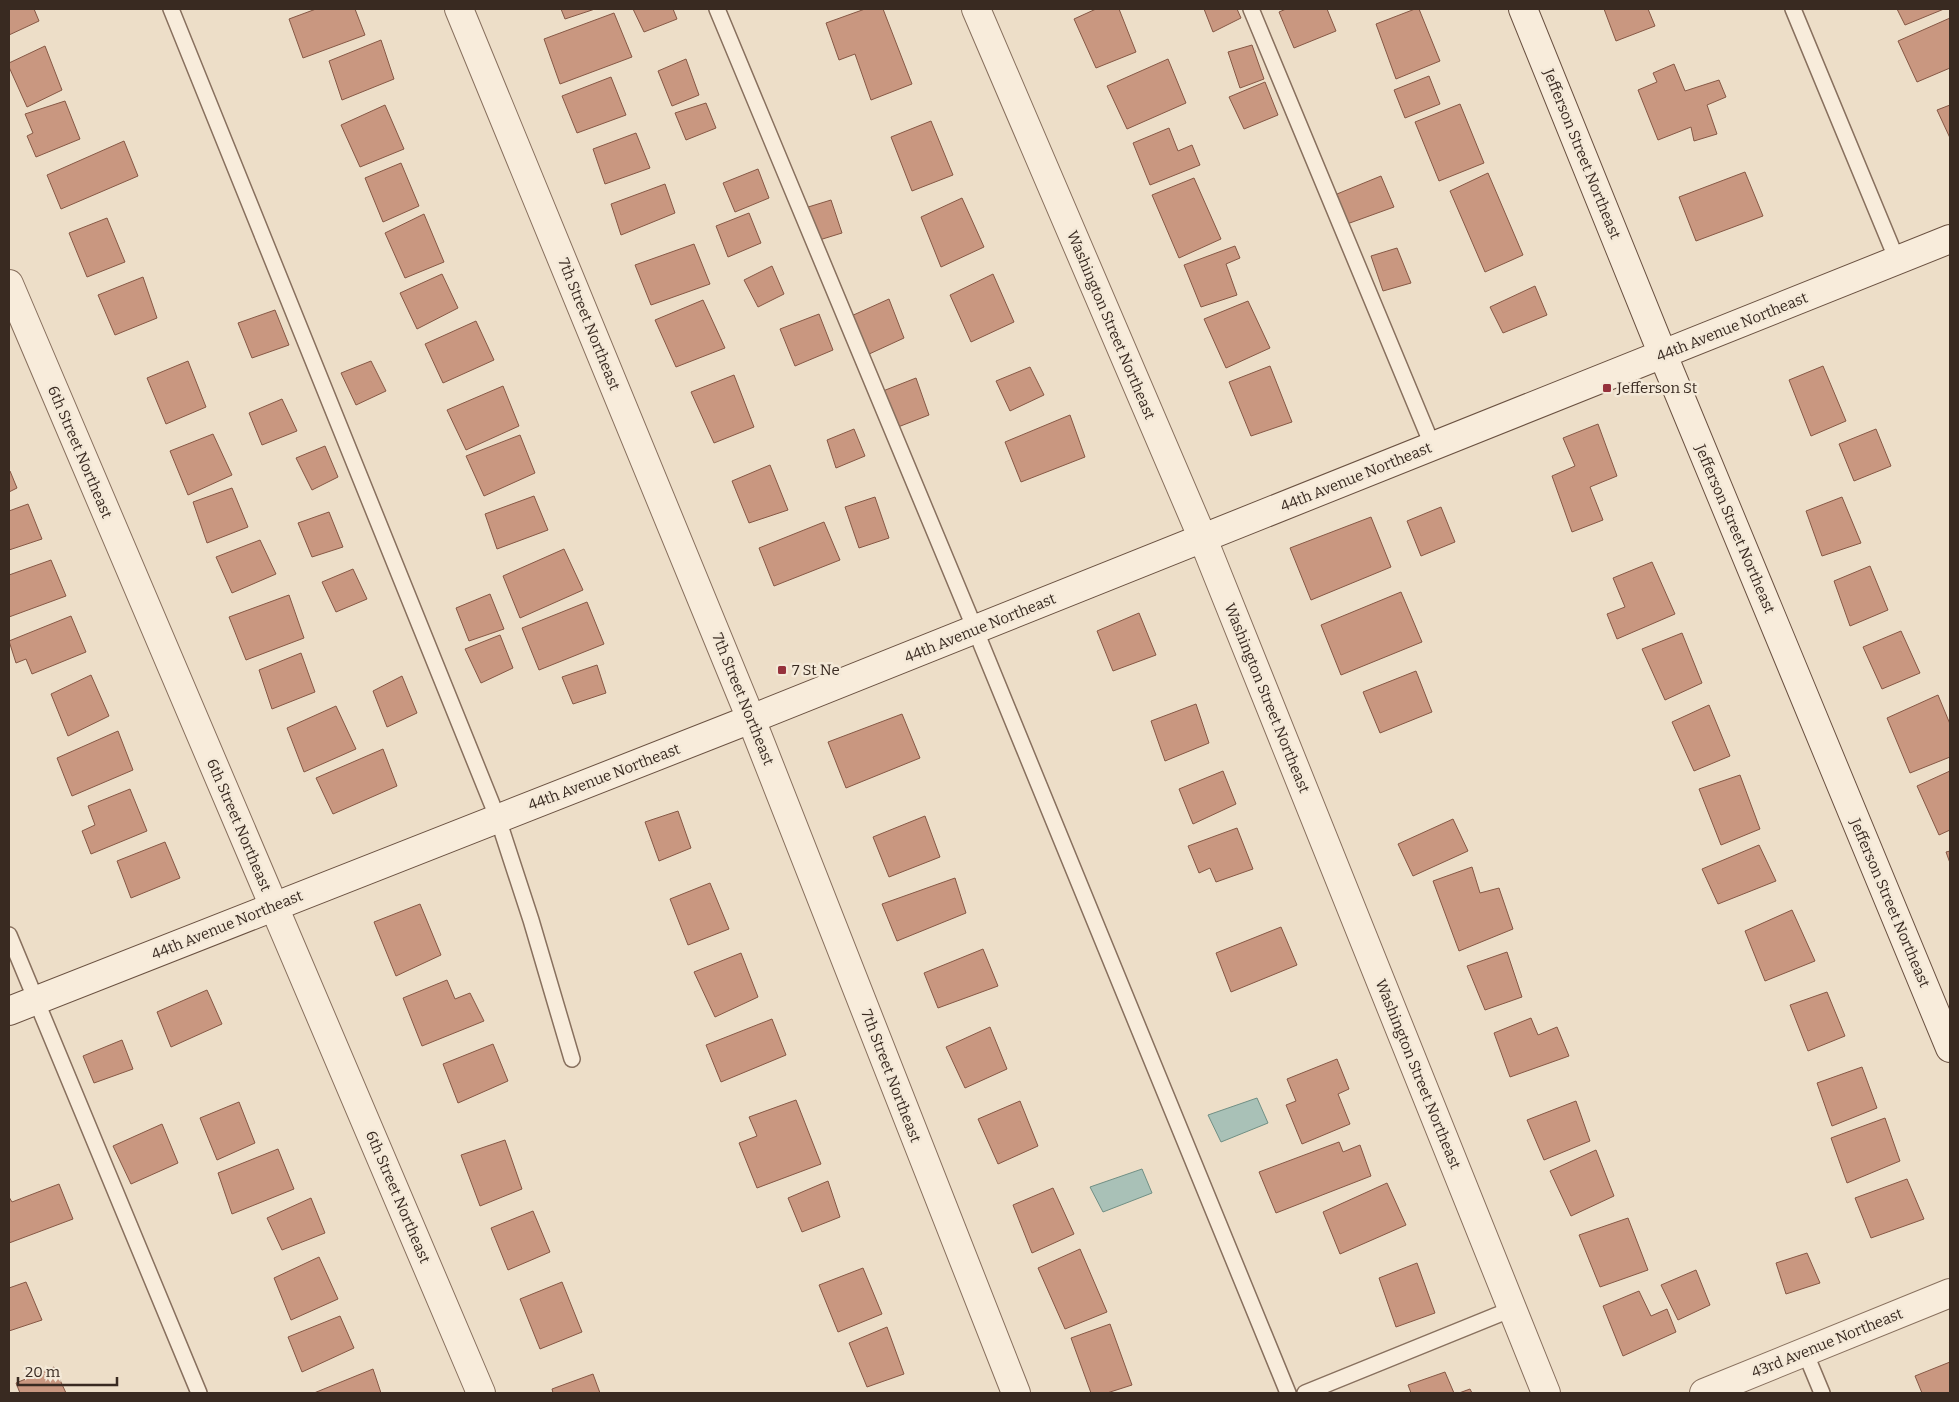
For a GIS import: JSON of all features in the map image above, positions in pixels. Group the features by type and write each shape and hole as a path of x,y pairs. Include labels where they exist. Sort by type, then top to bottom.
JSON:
{"street":[{"name":"7th Street Northeast","path":"459,9 752,719 1016,1393"},
{"name":"Washington Street Northeast","path":"976,9 1203,539 1546,1393"},
{"name":"Jefferson Street Northeast","path":"1523,9 1663,355 1950,1048"},
{"name":"44th Avenue Northeast","path":"9,1011 752,719 1950,239"},
{"name":"6th Street Northeast","path":"9,284 482,1393"},
{"name":"43rd Avenue Northeast","path":"1704,1393 1950,1294"}],"lane":[{"path":"171,9 498,819 531,920 572,1059"},
{"path":"717,9 975,629 1288,1393"},
{"path":"1251,9 1433,447"},
{"path":"1793,9 1897,260"},
{"path":"9,934 199,1393"},
{"path":"1305,1393 1512,1309"},
{"path":"1805,1352 1822,1393"}],"shaded area":[{"path":"1257,1098 1268,1123 1221,1142 1208,1115"},
{"path":"1142,1169 1152,1193 1103,1212 1090,1187"}],"building":[{"path":"9,9 34,9 39,21 9,35"},
{"path":"316,9 355,9 365,35 303,58 289,19"},
{"path":"561,9 595,9 565,19"},
{"path":"633,9 673,9 677,19 644,32"},
{"path":"865,9 883,9 912,84 871,100 855,54 839,60 826,23"},
{"path":"1096,9 1119,9 1136,52 1096,68 1074,19"},
{"path":"1204,9 1237,9 1241,18 1213,32"},
{"path":"1286,9 1327,9 1336,31 1294,48 1279,12"},
{"path":"1419,9 1440,61 1396,79 1376,24"},
{"path":"1604,9 1648,9 1655,26 1616,41"},
{"path":"1897,9 1944,9 1905,25"},
{"path":"614,13 632,57 560,84 544,39"},
{"path":"1950,18 1950,68 1917,82 1898,41"},
{"path":"381,40 394,79 342,100 329,61"},
{"path":"1252,45 1264,79 1240,88 1228,52"},
{"path":"45,46 62,90 27,107 9,67 9,63"},
{"path":"686,59 699,95 672,106 658,71"},
{"path":"1168,59 1186,103 1127,129 1107,86"},
{"path":"1674,64 1685,91 1719,80 1726,97 1707,105 1717,134 1694,141 1691,127 1658,140 1638,90 1657,82 1653,73"},
{"path":"1429,76 1440,104 1405,118 1394,90"},
{"path":"611,77 626,115 577,133 562,96"},
{"path":"1265,82 1278,115 1244,129 1229,97"},
{"path":"65,101 80,139 36,157 27,136 33,133 25,114"},
{"path":"706,103 716,128 686,140 675,113"},
{"path":"1460,104 1484,163 1439,181 1415,122"},
{"path":"385,105 404,149 360,167 341,125"},
{"path":"1950,105 1950,138 1937,110"},
{"path":"931,121 953,175 912,191 891,137"},
{"path":"1169,128 1178,151 1192,145 1200,165 1150,185 1133,143"},
{"path":"636,133 650,168 605,184 593,149"},
{"path":"124,141 138,176 61,209 47,175"},
{"path":"401,163 419,206 383,222 365,178"},
{"path":"758,169 769,198 735,212 723,183"},
{"path":"1745,172 1763,216 1696,241 1679,197"},
{"path":"1488,173 1523,255 1485,272 1450,191"},
{"path":"1381,176 1394,207 1347,224 1337,194"},
{"path":"1194,178 1221,239 1179,258 1152,195"},
{"path":"665,184 675,213 621,235 611,204"},
{"path":"962,198 984,247 941,267 921,217"},
{"path":"831,200 842,233 816,241 805,208"},
{"path":"749,213 761,243 728,257 716,226"},
{"path":"424,214 444,262 405,278 385,233"},
{"path":"107,218 125,262 87,277 69,233"},
{"path":"694,244 710,284 651,305 635,265"},
{"path":"1235,246 1240,258 1226,264 1237,295 1201,307 1184,265"},
{"path":"1397,248 1411,283 1383,291 1371,256"},
{"path":"772,266 784,294 758,307 744,280"},
{"path":"442,274 458,308 417,329 400,293"},
{"path":"993,274 1014,322 971,342 950,295"},
{"path":"143,277 157,318 115,335 98,295"},
{"path":"1535,286 1547,315 1503,333 1490,307"},
{"path":"889,299 904,338 867,355 849,317"},
{"path":"703,300 725,348 676,367 655,320"},
{"path":"1248,301 1270,348 1226,368 1204,319"},
{"path":"275,310 289,345 252,358 238,323"},
{"path":"819,314 833,350 795,366 780,329"},
{"path":"476,321 494,360 443,383 425,344"},
{"path":"188,361 206,407 166,424 147,378"},
{"path":"371,361 386,391 356,405 341,373"},
{"path":"1270,366 1292,422 1251,436 1229,382"},
{"path":"1823,366 1846,421 1811,436 1789,380"},
{"path":"1030,367 1044,395 1010,411 996,381"},
{"path":"734,375 754,427 714,443 691,392"},
{"path":"916,378 929,415 898,427 883,391"},
{"path":"503,386 519,426 466,450 447,410"},
{"path":"282,399 297,431 262,445 249,413"},
{"path":"1070,415 1085,457 1021,482 1005,442"},
{"path":"1598,424 1617,476 1590,487 1603,520 1572,532 1552,476 1575,466 1563,438"},
{"path":"854,429 865,456 836,468 827,440"},
{"path":"1876,429 1891,466 1854,481 1839,444"},
{"path":"213,434 232,475 188,495 170,451"},
{"path":"520,435 535,473 484,496 466,456"},
{"path":"325,446 338,477 312,490 296,458"},
{"path":"770,465 788,510 749,523 732,481"},
{"path":"9,471 17,488 9,492"},
{"path":"232,488 248,527 207,543 193,502"},
{"path":"534,496 548,530 497,549 485,514"},
{"path":"875,497 889,538 859,548 845,507"},
{"path":"1842,497 1861,543 1822,556 1806,511"},
{"path":"28,504 42,539 9,550 9,511"},
{"path":"1441,507 1455,542 1421,556 1407,521"},
{"path":"329,512 343,547 312,557 298,523"},
{"path":"1371,517 1391,567 1311,600 1290,548"},
{"path":"824,522 840,560 774,586 759,548"},
{"path":"260,540 276,574 232,593 216,557"},
{"path":"564,549 583,590 520,618 503,576"},
{"path":"51,560 66,596 9,617 9,575"},
{"path":"1652,562 1675,614 1617,639 1607,614 1625,607 1613,578"},
{"path":"1870,566 1888,610 1850,626 1834,581"},
{"path":"353,569 367,599 336,612 322,582"},
{"path":"1401,592 1422,642 1341,675 1321,625"},
{"path":"490,594 504,629 469,641 456,608"},
{"path":"289,595 304,638 246,660 229,617"},
{"path":"587,602 604,644 539,670 522,628"},
{"path":"1139,613 1156,655 1113,671 1097,631"},
{"path":"71,616 86,652 32,674 26,659 16,663 9,641"},
{"path":"1901,631 1920,673 1882,689 1863,647"},
{"path":"1682,633 1702,683 1665,700 1642,649"},
{"path":"500,635 513,668 481,683 465,649"},
{"path":"301,653 315,692 272,709 259,670"},
{"path":"597,665 606,693 573,704 562,677"},
{"path":"1416,671 1432,712 1380,733 1363,692"},
{"path":"91,675 109,716 68,736 51,694"},
{"path":"402,676 417,713 387,727 373,691"},
{"path":"1938,695 1950,724 1950,757 1910,773 1887,718"},
{"path":"1196,704 1209,743 1165,761 1151,721"},
{"path":"1709,705 1730,756 1694,771 1672,722"},
{"path":"336,706 356,749 304,772 287,728"},
{"path":"902,714 920,758 846,788 828,742"},
{"path":"118,731 133,770 72,796 57,758"},
{"path":"383,749 397,786 333,814 316,778"},
{"path":"1223,771 1236,804 1193,824 1179,789"},
{"path":"1950,771 1950,830 1939,835 1917,786"},
{"path":"1740,775 1760,829 1721,845 1699,789"},
{"path":"130,789 147,831 91,854 82,831 95,825 88,806"},
{"path":"678,811 691,848 659,861 645,822"},
{"path":"925,816 940,857 889,877 873,837"},
{"path":"1453,819 1468,851 1413,876 1398,844"},
{"path":"1237,828 1253,869 1216,882 1210,868 1199,873 1188,846"},
{"path":"165,842 180,878 131,898 117,861"},
{"path":"1759,845 1776,881 1718,904 1702,869"},
{"path":"1950,851 1950,863 1946,852"},
{"path":"1472,867 1480,893 1499,888 1513,929 1459,951 1433,881"},
{"path":"955,878 966,913 897,941 882,904"},
{"path":"710,883 729,929 688,945 670,899"},
{"path":"420,904 441,955 396,976 374,922"},
{"path":"1792,910 1815,961 1765,981 1745,931"},
{"path":"1281,927 1297,965 1231,992 1216,953"},
{"path":"983,949 998,986 938,1008 924,973"},
{"path":"1507,952 1522,997 1485,1010 1467,966"},
{"path":"741,953 758,997 715,1017 694,972"},
{"path":"447,980 455,999 470,993 484,1021 422,1046 403,998"},
{"path":"207,990 222,1024 171,1047 157,1012"},
{"path":"1827,992 1845,1036 1808,1051 1790,1005"},
{"path":"1531,1018 1538,1035 1557,1027 1569,1056 1510,1077 1494,1033"},
{"path":"772,1019 786,1055 721,1082 706,1045"},
{"path":"990,1027 1007,1069 965,1088 946,1047"},
{"path":"122,1040 133,1069 94,1083 83,1056"},
{"path":"493,1044 508,1081 458,1103 443,1064"},
{"path":"1337,1059 1349,1089 1338,1094 1350,1124 1302,1144 1286,1105 1296,1101 1287,1079"},
{"path":"1862,1067 1877,1108 1832,1126 1817,1083"},
{"path":"796,1100 821,1164 757,1188 739,1143 757,1136 749,1117"},
{"path":"1020,1101 1038,1146 998,1164 978,1119"},
{"path":"1576,1101 1590,1141 1544,1160 1527,1120"},
{"path":"239,1102 255,1143 217,1160 200,1118"},
{"path":"1885,1118 1900,1161 1847,1183 1831,1138"},
{"path":"162,1124 178,1163 131,1184 113,1146"},
{"path":"505,1140 522,1189 480,1206 461,1155"},
{"path":"1339,1142 1343,1152 1360,1145 1371,1176 1276,1213 1259,1172"},
{"path":"278,1149 294,1189 232,1214 218,1173"},
{"path":"1596,1150 1614,1196 1571,1216 1550,1171"},
{"path":"1907,1179 1924,1219 1871,1238 1855,1198"},
{"path":"828,1181 840,1217 802,1232 788,1198"},
{"path":"1387,1183 1406,1225 1340,1254 1323,1212"},
{"path":"59,1184 73,1219 9,1243 9,1197 12,1202"},
{"path":"1053,1188 1074,1234 1032,1253 1013,1205"},
{"path":"311,1198 325,1233 282,1250 267,1218"},
{"path":"533,1211 550,1252 508,1270 491,1228"},
{"path":"1628,1218 1648,1270 1600,1287 1579,1235"},
{"path":"1080,1249 1107,1312 1065,1329 1038,1268"},
{"path":"1807,1253 1820,1283 1786,1294 1776,1263"},
{"path":"319,1257 338,1299 291,1320 274,1278"},
{"path":"1417,1263 1435,1313 1396,1327 1379,1278"},
{"path":"863,1268 882,1314 838,1332 819,1285"},
{"path":"1696,1270 1710,1305 1678,1320 1661,1285"},
{"path":"26,1282 42,1320 9,1331 9,1288"},
{"path":"562,1282 582,1332 540,1349 520,1299"},
{"path":"1639,1291 1651,1316 1667,1309 1676,1332 1623,1356 1603,1306"},
{"path":"340,1316 354,1348 302,1372 288,1337"},
{"path":"1110,1324 1132,1385 1107,1393 1091,1393 1071,1338"},
{"path":"887,1327 904,1374 867,1387 849,1343"},
{"path":"1950,1362 1950,1393 1922,1393 1915,1376"},
{"path":"54,1367 66,1393 20,1393 16,1383"},
{"path":"373,1369 381,1393 314,1393"},
{"path":"1445,1372 1454,1393 1411,1393 1408,1385"},
{"path":"593,1374 600,1393 553,1393 552,1389"},
{"path":"1470,1389 1472,1393 1459,1393"}],"place":[{"name":"Jefferson St","path":"1607,388"},
{"name":"7 St Ne","path":"782,670"}]}
